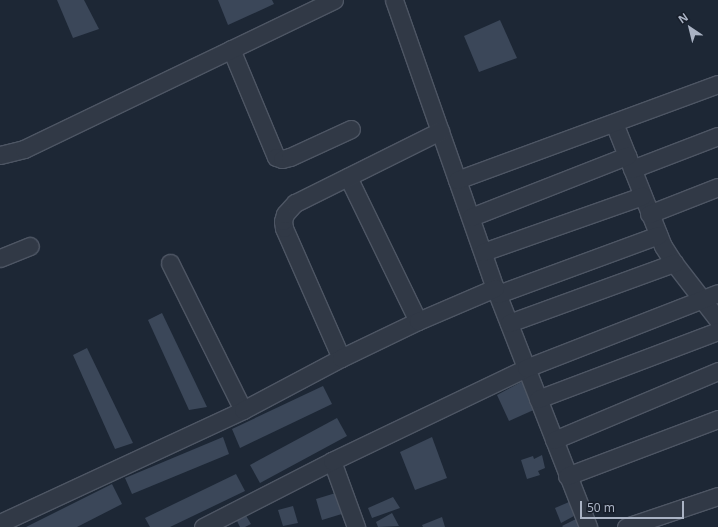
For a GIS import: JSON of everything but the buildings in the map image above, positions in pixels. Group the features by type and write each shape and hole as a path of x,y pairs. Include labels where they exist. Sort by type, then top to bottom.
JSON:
{"street":[{"path":"0,155 24,149 334,0"},
{"path":"394,0 497,291 567,476 588,527"},
{"path":"231,49 276,157 282,159 290,157 351,129"},
{"path":"457,180 718,84"},
{"path":"614,123 658,235 674,263 718,320"},
{"path":"341,358 284,228 283,221 285,214 296,203 440,131"},
{"path":"471,217 630,163 718,136"},
{"path":"348,176 418,320"},
{"path":"649,214 718,187"},
{"path":"483,252 642,196"},
{"path":"0,523 243,410 341,358 418,320 658,235"},
{"path":"0,258 30,246"},
{"path":"170,263 243,410"},
{"path":"509,323 674,263"},
{"path":"203,527 332,461 526,368 718,293"},
{"path":"538,399 718,331"},
{"path":"554,440 718,371"},
{"path":"567,476 718,420"},
{"path":"332,461 356,527"},
{"path":"626,527 718,496"}]}
